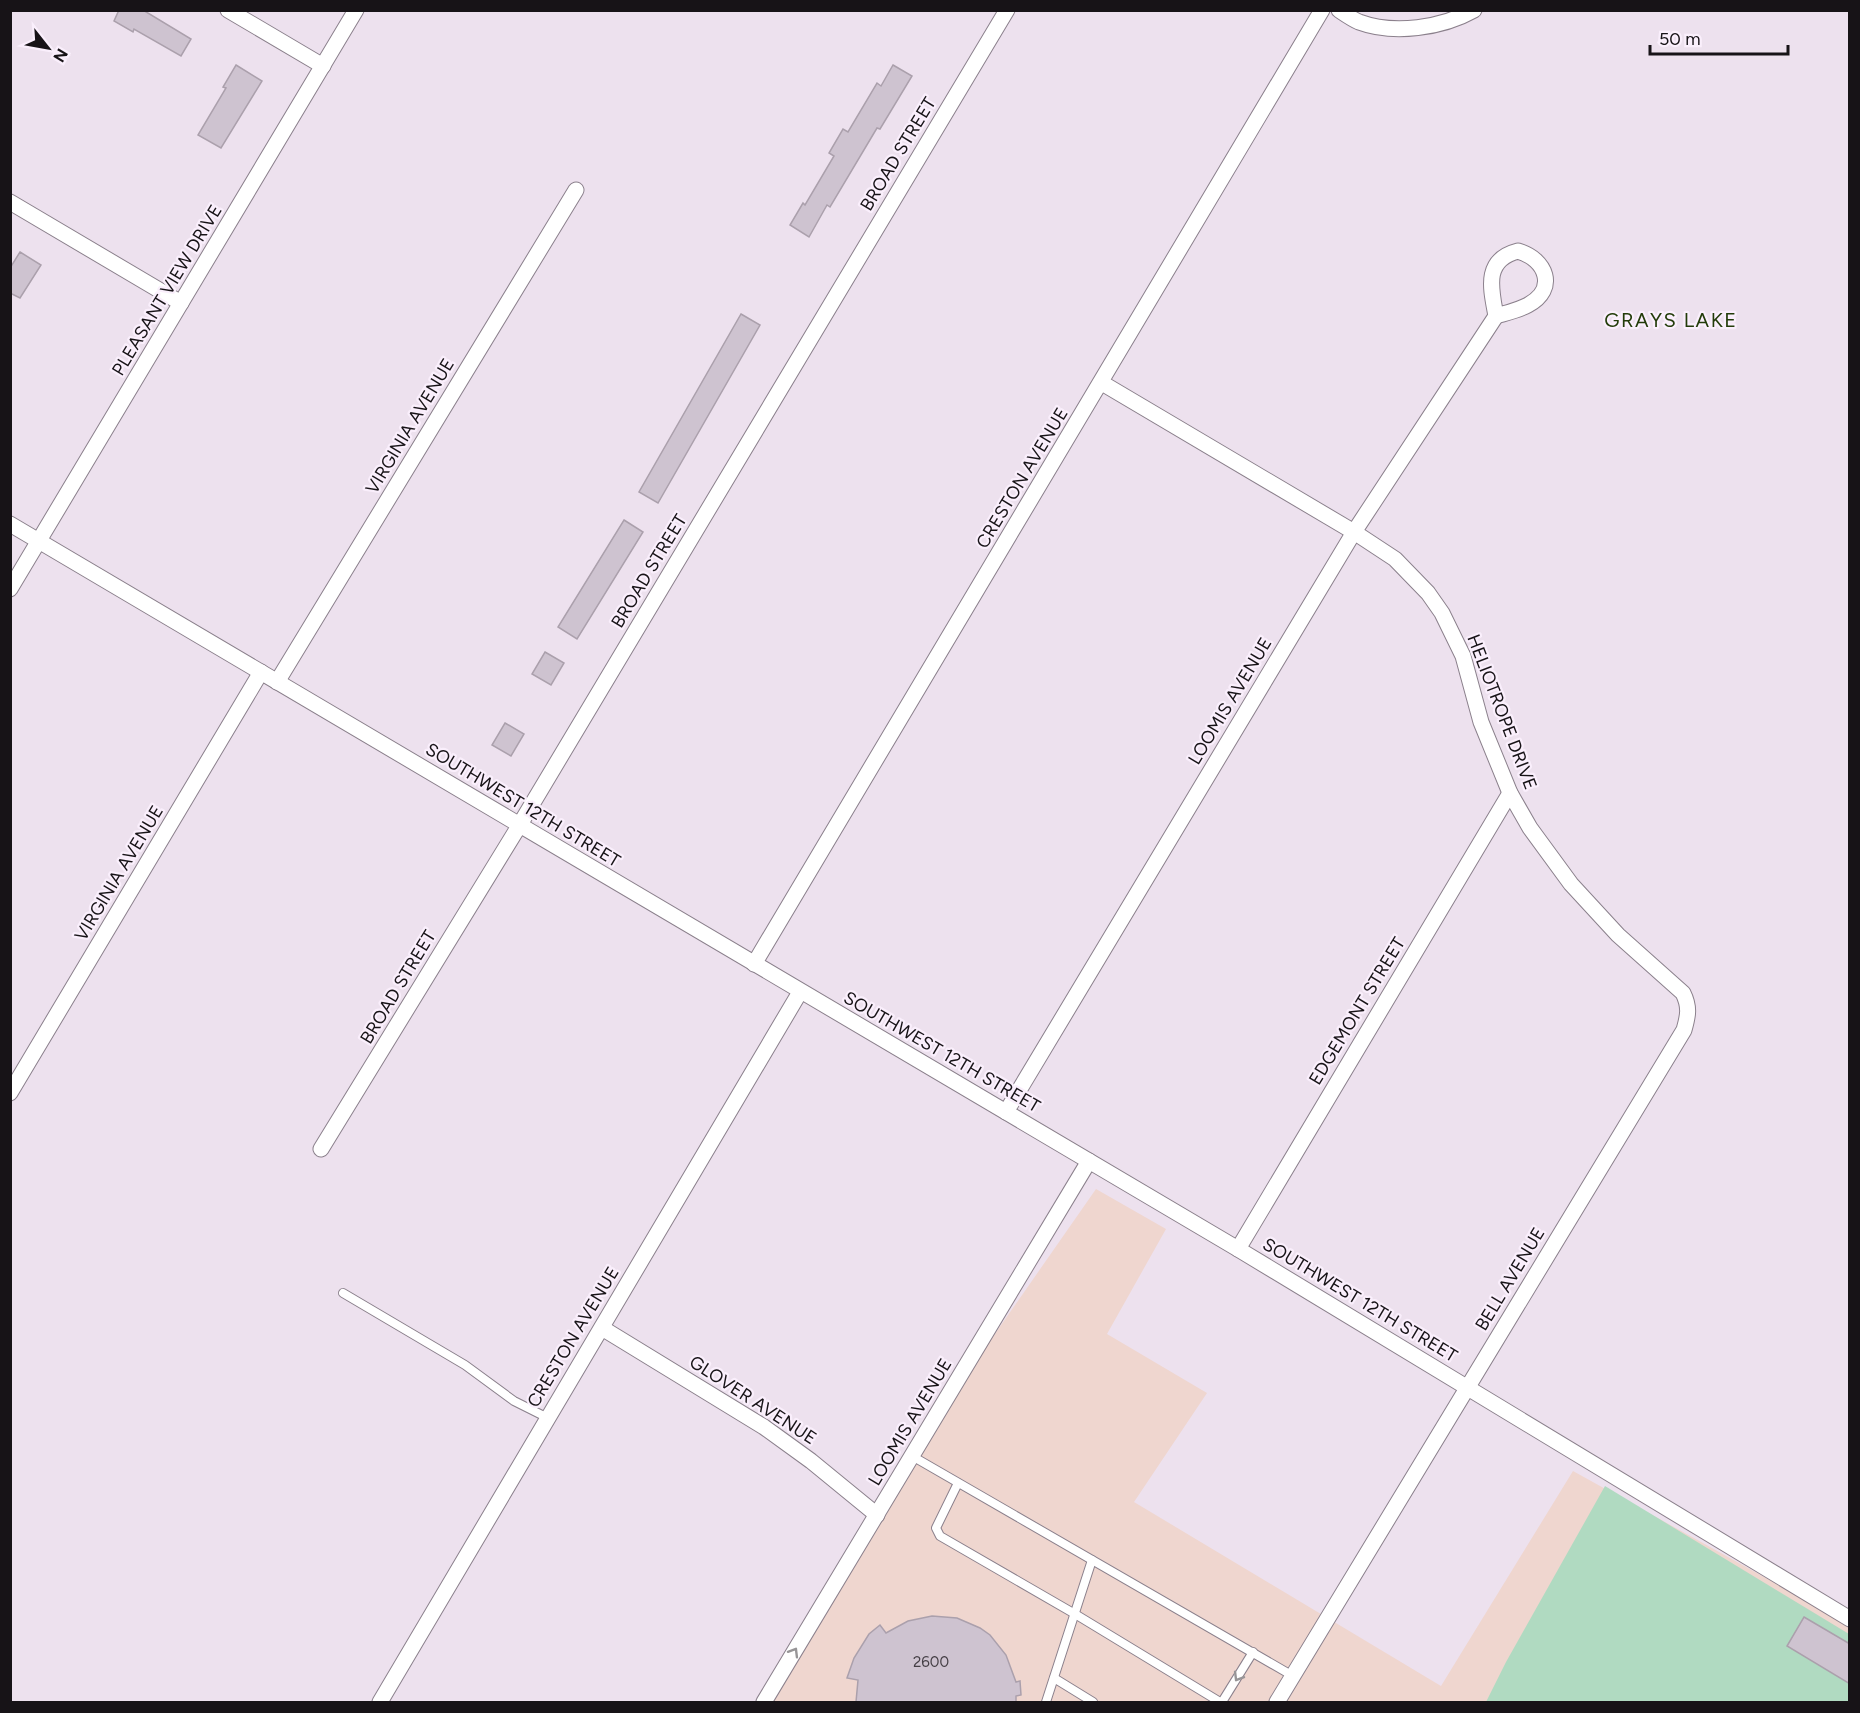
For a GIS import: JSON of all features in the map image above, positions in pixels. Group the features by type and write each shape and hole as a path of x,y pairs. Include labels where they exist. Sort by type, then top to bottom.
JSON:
{"street":[{"path":"228,10 323,66"},
{"name":"PLEASANT VIEW DRIVE","path":"10,589 356,10"},
{"name":"BROAD STREET","path":"321,1149 519,826 1007,10"},
{"name":"CRESTON AVENUE","path":"754,964 1322,10"},
{"path":"1339,10 1358,21 1390,28 1420,27 1450,20 1474,10"},
{"name":"VIRGINIA AVENUE","path":"277,682 576,190"},
{"path":"10,202 182,303"},
{"path":"1518,251 1530,254 1540,263 1545,272 1546,281 1542,292 1529,305 1496,316 1491,288 1493,270 1499,261 1511,253 1518,251"},
{"name":"LOOMIS AVENUE","path":"1006,1113 1353,532 1496,316"},
{"name":"HELIOTROPE DRIVE","path":"1102,383 1353,532 1395,560 1428,593 1442,613 1463,656 1481,722 1510,793 1530,828 1572,884 1618,935 1683,993 1688,1002 1689,1013 1684,1030"},
{"name":"SOUTHWEST 12TH STREET","path":"10,524 1238,1249 1850,1619"},
{"name":"VIRGINIA AVENUE","path":"10,1093 261,672"},
{"name":"EDGEMONT STREET","path":"1238,1249 1510,793"},
{"name":"CRESTON AVENUE","path":"380,1702 800,992"},
{"name":"BELL AVENUE","path":"1277,1702 1684,1030"},
{"name":"LOOMIS AVENUE","path":"764,1702 1089,1161"},
{"name":"GLOVER AVENUE","path":"602,1328 764,1427 811,1461 877,1515"}],"lane":[{"path":"343,1293 465,1365 514,1401 548,1418"},
{"path":"912,1456 1293,1676"},
{"path":"958,1483 936,1528 940,1536 1221,1702 1253,1652"},
{"path":"1046,1702 1092,1560"},
{"path":"1054,1678 1093,1702"}],"shaded area":[{"path":"1096,1189 1166,1229 1107,1334 1207,1393 1134,1502 1441,1686 1573,1471 1849,1624 1849,1702 764,1702 930,1427"}],"green space":[{"path":"1605,1486 1849,1634 1849,1702 1486,1702"}],"building":[{"path":"119,10 143,10 191,39 181,56 134,29 133,32 114,21"},
{"path":"236,65 262,81 221,148 198,135 226,88 223,87"},
{"path":"893,65 912,76 880,129 877,128 830,207 827,205 809,237 790,225 803,203 805,205 834,156 829,153 843,129 848,132 877,83 881,86"},
{"path":"20,252 41,265 20,298 10,293 10,268"},
{"path":"741,314 760,325 658,503 639,492"},
{"path":"624,520 643,532 577,639 558,627"},
{"path":"545,652 564,663 551,685 532,674"},
{"path":"505,723 524,734 511,756 492,745"},
{"path":"932,1616 957,1618 990,1635 1006,1655 1016,1682 1020,1681 1021,1695 1016,1696 1016,1702 856,1702 858,1680 847,1678 854,1658 869,1634 880,1625 886,1633 908,1621"},
{"path":"1804,1617 1850,1644 1850,1684 1787,1646"}],"district":[{"name":"GRAYS LAKE","path":"1671,320"}]}
